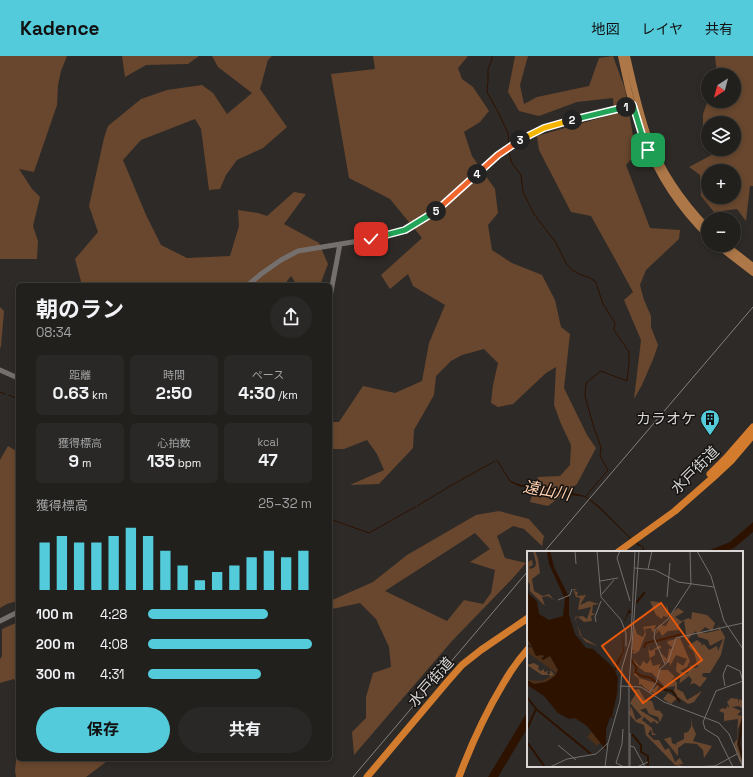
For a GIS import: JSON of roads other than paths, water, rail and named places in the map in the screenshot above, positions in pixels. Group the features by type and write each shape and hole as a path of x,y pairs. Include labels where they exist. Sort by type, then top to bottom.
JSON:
{"highway":[{"name":"水戸街道","path":"652,527 692,493 726,458 753,427"},
{"name":"水戸街道","path":"619,551 675,511 717,474 753,435"},
{"name":"水戸街道","path":"367,777 462,665 527,619"},
{"path":"459,777 489,708 514,666 527,650"}],"main road":[{"path":"621,56 636,104 661,163 689,207 701,220"},
{"path":"627,56 643,138 672,194 701,228"},
{"path":"728,252 750,265 753,273"},
{"path":"732,252 738,258"},
{"path":"731,460 740,454 753,441"}],"street":[{"path":"250,283 281,260 298,251 371,239 405,230 434,212 498,155 516,143 544,128 636,104"},
{"path":"332,286 340,244"},
{"path":"0,370 16,377"},
{"path":"0,621 16,613"}],"waterway":[{"path":"492,56 488,69 487,92 508,133 509,145"},
{"path":"509,150 512,163 521,175 523,192 534,214 556,243 566,263 572,270 590,278 597,284"},
{"path":"586,496 608,470 600,456 601,447 585,396 586,383 601,371 627,381 629,363 629,352 614,330 615,323 603,304 597,286"},
{"name":"遠山川","path":"0,392 5,394"},
{"name":"遠山川","path":"9,395 16,398"},
{"name":"遠山川","path":"497,460 510,481"},
{"name":"遠山川","path":"417,506 495,461"},
{"name":"遠山川","path":"332,520 369,533 415,507"}],"railway":[{"path":"545,551 753,307"},
{"path":"353,777 527,572"}],"place":[{"name":"カラオケ","path":"710,436"}]}
